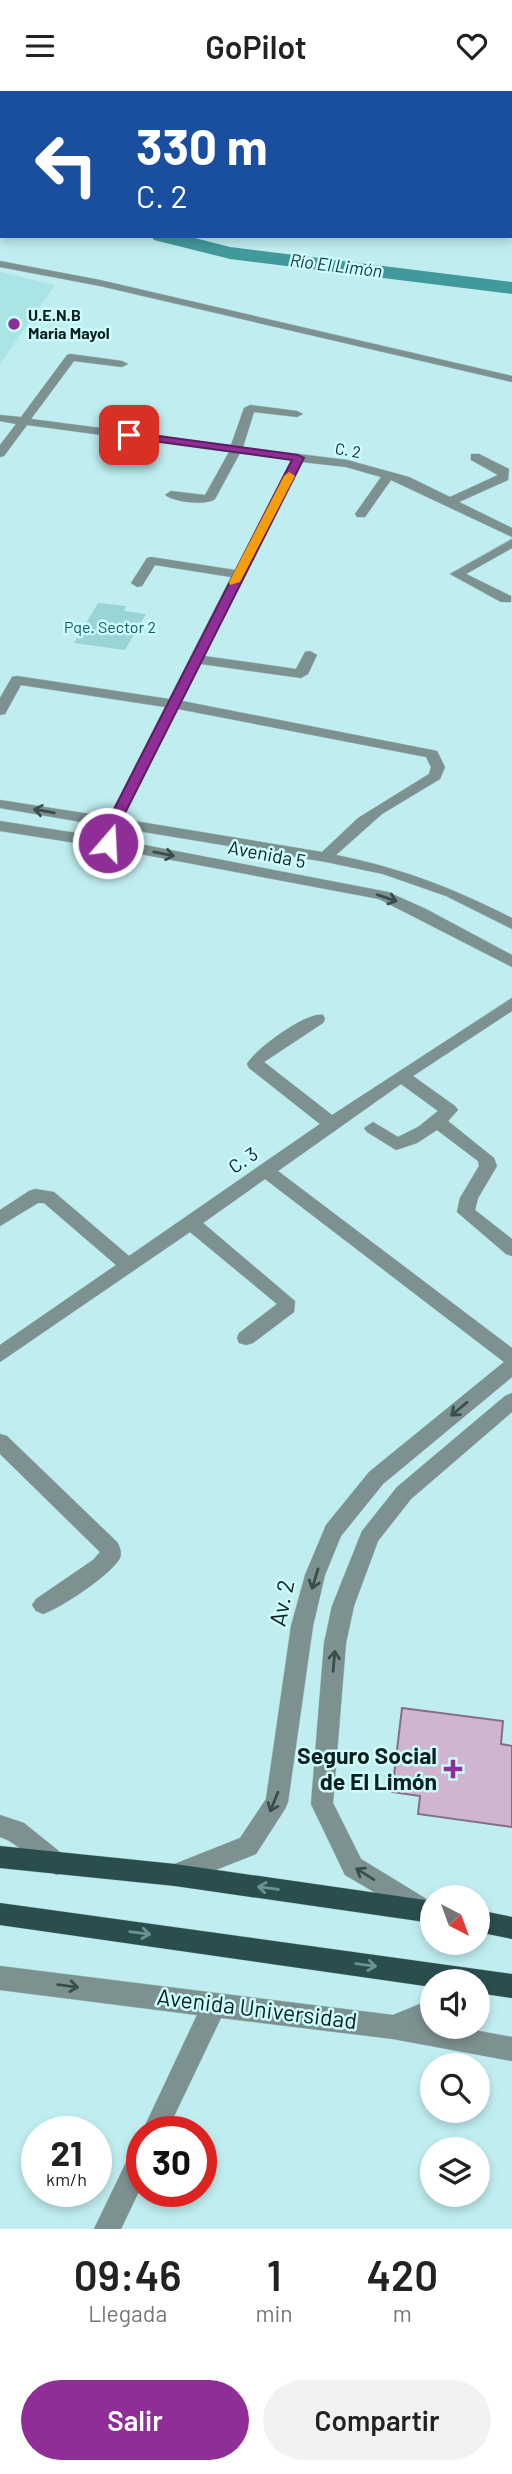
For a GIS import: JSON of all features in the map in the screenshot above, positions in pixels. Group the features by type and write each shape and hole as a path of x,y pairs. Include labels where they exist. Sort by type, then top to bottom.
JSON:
{"main road":[{"path":"0,1857 174,1875 420,1910"},
{"path":"0,1914 492,1983"},
{"path":"490,1923 512,1928"}],"street":[{"path":"0,264 100,283 512,379"},
{"path":"0,453 71,357 122,363"},
{"path":"171,495 209,499 236,449 250,408 297,414"},
{"name":"C. 2","path":"0,418 347,464 405,480 512,533"},
{"path":"450,502 504,477 505,472 475,457"},
{"path":"108,843 113,823 176,704 298,458"},
{"path":"361,514 388,475"},
{"path":"506,599 456,574 512,543"},
{"path":"137,583 151,561 239,574"},
{"path":"197,659 301,674 310,655"},
{"path":"0,711 17,680 176,704 432,754 438,767 435,776 382,805 342,837 326,857"},
{"name":"Avenida 5","path":"0,804 326,857 387,870 452,893 512,923"},
{"name":"Avenida 5","path":"0,826 108,843 383,895 421,912 512,962"},
{"name":"C. 3","path":"0,1355 401,1076 512,1003"},
{"path":"317,1019 259,1056 255,1064 332,1124"},
{"path":"373,1129 396,1144 408,1141 438,1122 449,1110 401,1076"},
{"path":"438,1122 485,1157 488,1166 468,1198 466,1212 512,1249"},
{"path":"265,1170 512,1358"},
{"path":"0,1219 35,1196 47,1197 128,1265"},
{"path":"190,1222 286,1301 287,1307 246,1338"},
{"name":"Av. 2","path":"174,1875 248,1846 277,1802 302,1626 315,1574 333,1531 376,1478 512,1366"},
{"path":"420,1906 353,1867 322,1804 335,1643 343,1606 369,1537 404,1493 512,1401"},
{"path":"0,1442 110,1548 111,1553 100,1566 43,1605"},
{"path":"0,1826 16,1831 58,1865"},
{"name":"Avenida Universidad","path":"0,1978 393,2027 512,2049"},
{"path":"161,2116 215,2004"},
{"path":"393,2027 420,2016"},
{"path":"107,2229 126,2190"}],"shaded area":[{"name":"U.E.N.B Maria Mayol","path":"0,272 55,285 0,364"}],"green space":[{"name":"Pqe. Sector 2","path":"98,603 126,606 124,611 146,614 125,650 74,643"}],"building":[{"name":"Seguro Social de El Limón","path":"402,1708 503,1721 501,1744 512,1746 512,1827 418,1814 420,1796 392,1792"}],"waterway":[{"name":"Río El Limón","path":"169,238 230,253 512,288"}],"slow traffic":[{"path":"234,582 289,476"}],"place":[{"name":"U.E.N.B Maria Mayol","path":"14,324"},
{"name":"Seguro Social de El Limón","path":"453,1769"}],"route":[{"path":"108,843 113,823 176,704 298,458 129,435"}]}
